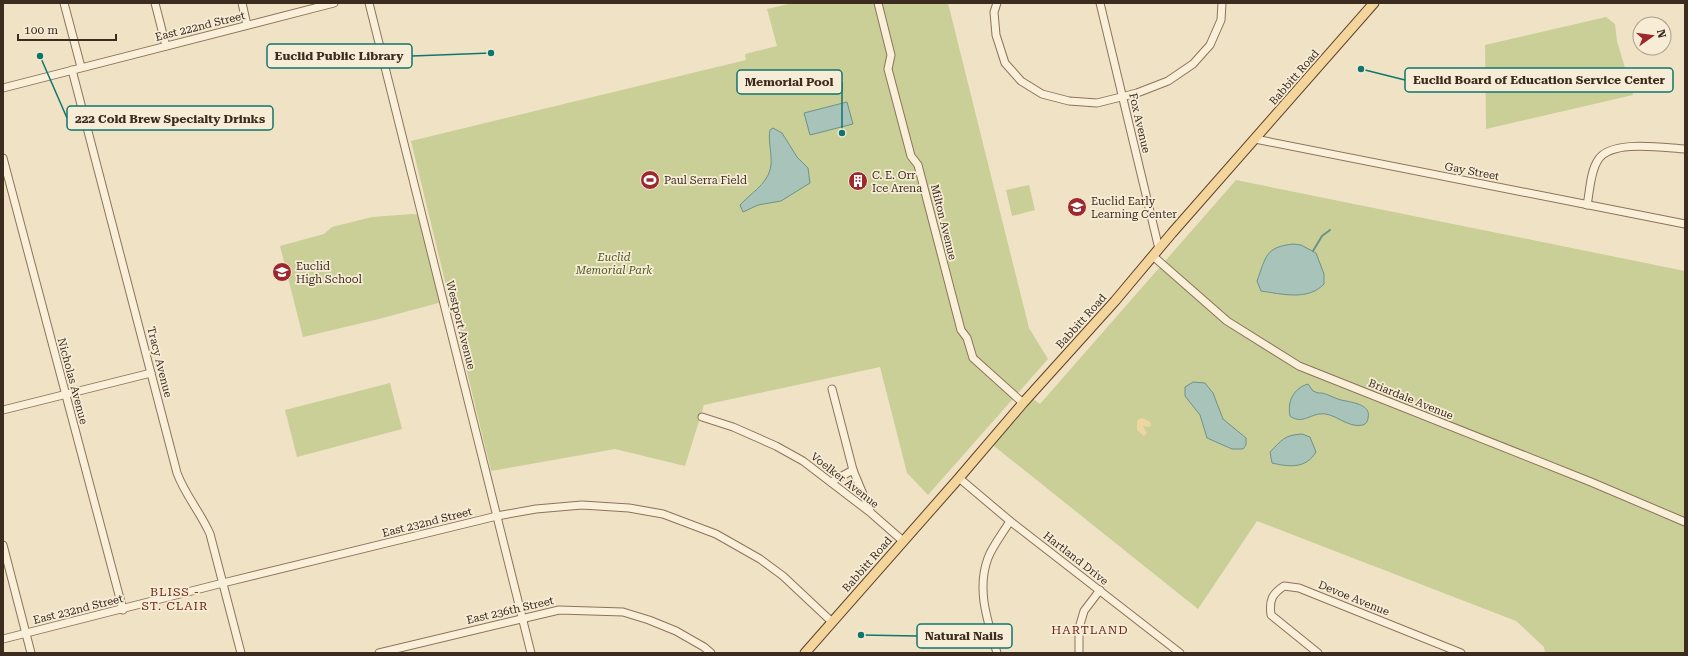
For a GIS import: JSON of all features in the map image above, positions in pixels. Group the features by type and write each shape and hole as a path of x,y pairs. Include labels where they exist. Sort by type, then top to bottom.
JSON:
{"main road":[{"name":"Babbitt Road","path":"805,653 1374,3"}],"street":[{"path":"64,3 81,68"},
{"path":"155,3 166,46"},
{"path":"242,3 247,25"},
{"name":"East 222nd Street","path":"3,88 330,3"},
{"name":"Westport Avenue","path":"369,3 532,653"},
{"name":"Milton Avenue","path":"878,3 891,55 888,69 912,156 919,170 961,330 967,338 973,358 1023,403"},
{"path":"997,3 994,12 996,35 1005,62 1021,81 1042,94 1069,101 1097,102 1123,96 1168,81 1193,64 1210,45 1221,20 1222,3"},
{"name":"Fox Avenue","path":"1100,3 1123,96 1156,252"},
{"name":"Tracy Avenue","path":"72,70 177,473 182,487 203,518 210,534 241,653"},
{"name":"Gay Street","path":"1256,139 1685,224"},
{"path":"1587,205 1596,164 1599,158 1611,150 1624,146 1685,149"},
{"name":"Nicholas Avenue","path":"3,158 123,610"},
{"name":"Briardale Avenue","path":"1156,252 1227,321 1299,366 1591,482 1685,522"},
{"path":"3,410 151,373"},
{"path":"832,389 853,470 871,513"},
{"name":"Voelker Avenue","path":"702,417 732,427 776,446 813,467 871,513 902,541"},
{"path":"831,482 853,470"},
{"name":"Hartland Drive","path":"959,478 1010,521 1180,653"},
{"name":"East 232nd Street","path":"3,639 497,516 536,509 582,505 629,508 663,514 716,534 760,559 783,576 832,622"},
{"path":"997,653 986,612 983,594 984,575 988,558 1010,521"},
{"path":"3,545 31,653"},
{"name":"Devoe Avenue","path":"1318,653 1271,615 1271,597 1276,591 1284,586 1299,588 1460,653"},
{"path":"1079,653 1079,628 1084,611 1100,590"},
{"name":"East 236th Street","path":"379,653 559,610 623,612 649,620 676,631 704,647 711,653"}],"green space":[{"name":"Euclid Memorial Park","path":"793,3 948,3 1029,328 1048,359 928,495 907,473 880,367 704,405 685,466 615,449 491,471 411,141 746,60 745,54 777,46 767,9"},
{"path":"1606,17 1615,24 1617,41 1633,95 1486,129 1485,45"},
{"path":"1236,180 1685,271 1685,653 1545,653 1544,647 1516,621 1257,521 1198,609 989,442 1029,396 1040,404"},
{"path":"1029,185 1035,210 1012,216 1006,190"},
{"path":"413,214 421,215 442,302 303,337 280,246 324,234 332,227 372,217"},
{"path":"390,383 402,429 297,457 285,410"}],"sand":[{"path":"1141,418 1151,423 1150,427 1143,426 1147,433 1144,436 1137,430 1137,421"}],"water":[{"path":"847,102 853,124 810,135 804,113"},
{"path":"773,128 782,133 797,157 808,168 810,183 781,201 758,205 743,212 740,205 762,184 769,173 771,158 769,134 770,130"},
{"path":"1284,245 1301,245 1316,253 1324,274 1324,284 1310,293 1294,295 1261,291 1257,281 1262,266 1268,255 1277,248"},
{"path":"1193,382 1205,383 1213,393 1223,419 1246,438 1246,445 1243,449 1232,449 1207,438 1200,415 1185,396 1185,387"},
{"path":"1308,384 1313,391 1359,404 1364,407 1368,413 1367,422 1363,425 1357,426 1325,414 1319,414 1304,419 1298,419 1290,416 1289,410 1291,400 1295,392"},
{"path":"1302,434 1310,437 1316,452 1312,458 1302,464 1291,466 1272,463 1270,452 1278,444 1287,437"}],"waterway":[{"path":"1313,251 1322,236 1330,230"}],"place":[{"name":"Euclid Public Library","path":"491,53"},
{"name":"222 Cold Brew Specialty Drinks","path":"40,56"},
{"name":"Euclid Board of Education Service Center","path":"1361,69"},
{"name":"Memorial Pool","path":"842,133"},
{"name":"Paul Serra Field","path":"650,180"},
{"name":"C. E. Orr Ice Arena","path":"858,181"},
{"name":"Euclid Early Learning Center","path":"1077,207"},
{"name":"Euclid High School","path":"282,272"},
{"name":"Natural Nails","path":"861,635"}],"district":[{"name":"BLISS - ST. CLAIR","path":"175,599"},
{"name":"HARTLAND","path":"1090,630"}]}
